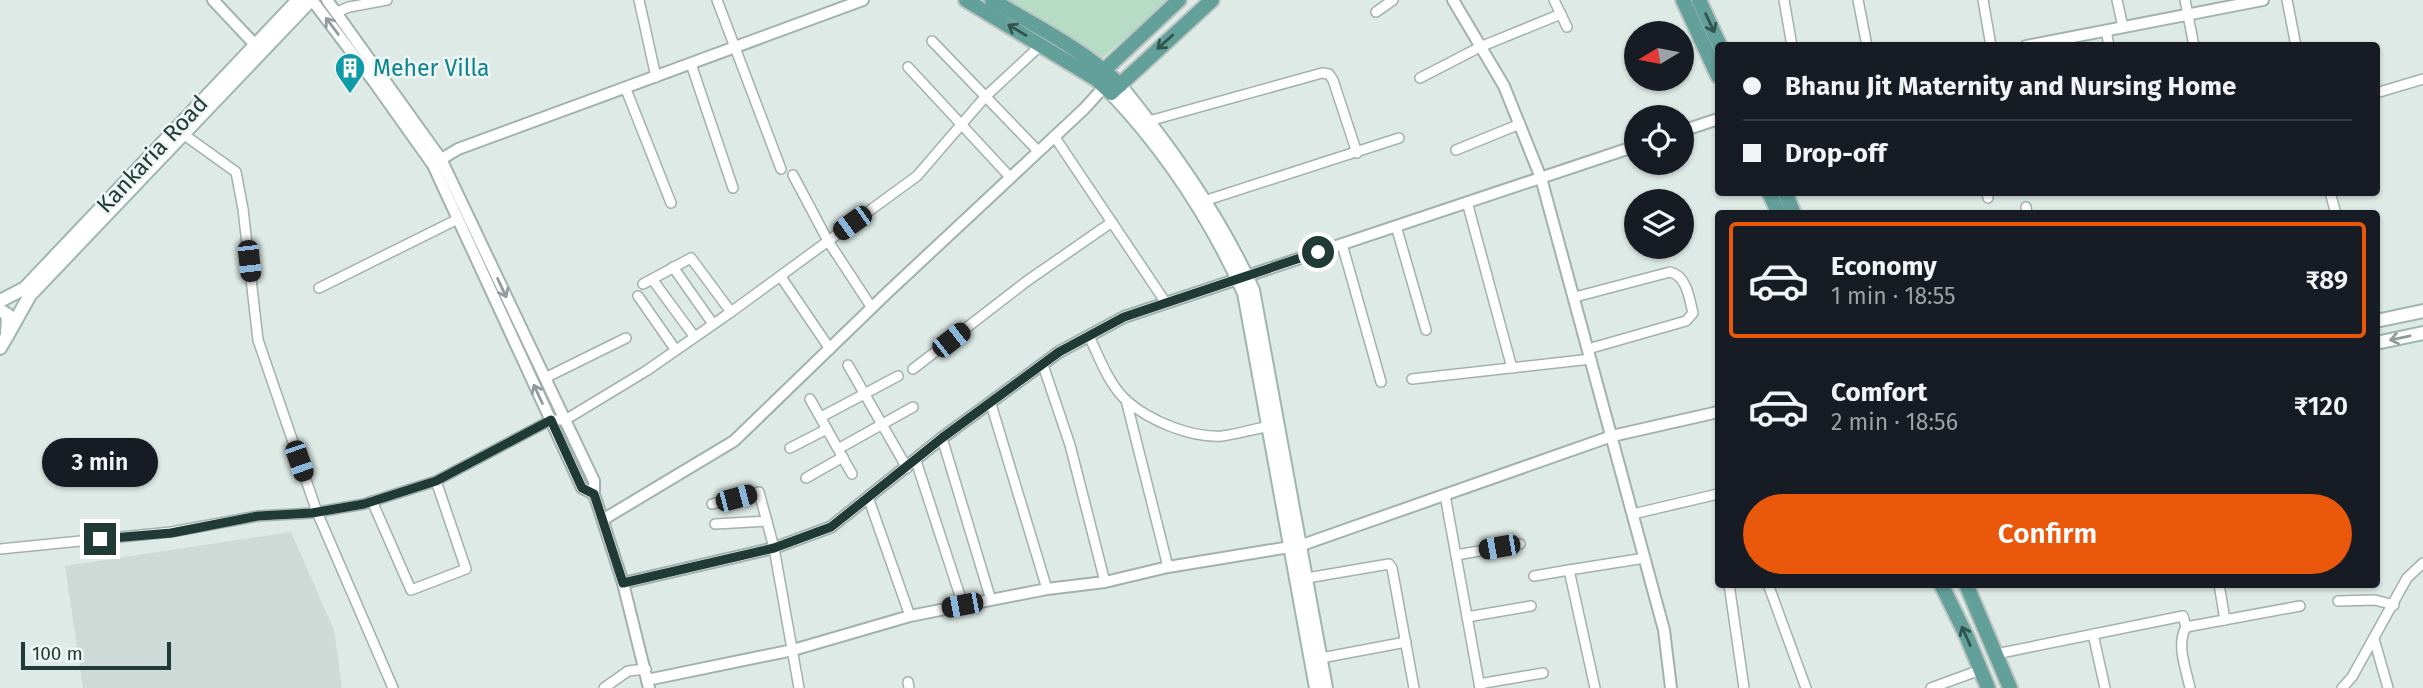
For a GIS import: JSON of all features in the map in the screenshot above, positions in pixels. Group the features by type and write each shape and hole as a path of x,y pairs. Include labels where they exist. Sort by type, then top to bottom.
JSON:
{"main road":[{"name":"Kankaria Road","path":"0,301 25,288 258,49 298,0"},
{"path":"0,348 30,295 183,134 258,49 311,0"},
{"path":"966,0 1107,83 1175,172 1229,260 1253,290 1296,545 1316,688"},
{"path":"992,0 1061,41 1149,121 1183,167 1237,256 1270,426 1296,545 1307,578 1326,688"},
{"path":"1107,83 1179,0"},
{"path":"1107,83 1212,0"},
{"path":"1683,0 1715,69"},
{"path":"1699,0 1718,42"},
{"path":"0,310 8,316 7,336"},
{"path":"2380,320 2423,311"},
{"path":"2380,342 2423,333"},
{"path":"1943,588 1988,688"},
{"path":"1968,588 2010,688"}],"street":[{"path":"214,0 258,49"},
{"path":"311,0 437,162 458,219 582,488 594,494"},
{"path":"327,0 437,162 594,481 594,494 623,583 647,679"},
{"path":"337,12 387,0"},
{"path":"639,0 656,76"},
{"path":"717,0 781,169"},
{"path":"437,162 458,149 863,0"},
{"path":"1376,12 1394,0"},
{"path":"1454,0 1504,86 1541,178 1664,630 1671,688"},
{"path":"1554,0 1567,27"},
{"path":"1784,0 1791,42"},
{"path":"1858,0 1866,42"},
{"path":"1983,0 1990,42"},
{"path":"2117,0 2123,27"},
{"path":"2185,0 2193,42"},
{"path":"2043,42 2263,0"},
{"path":"2287,0 2295,42"},
{"path":"1420,78 1480,47 1561,14"},
{"path":"2106,30 2108,42"},
{"path":"932,41 1038,151"},
{"path":"0,549 171,533 258,516 317,512 372,501 436,481 551,420 565,420 646,370 731,312 918,176 985,97 1041,45"},
{"path":"691,64 733,188"},
{"path":"908,67 1010,177"},
{"path":"1149,121 1322,73 1329,74 1334,80 1357,153"},
{"path":"2380,92 2423,79"},
{"path":"604,519 734,441 1107,83"},
{"path":"625,87 671,203"},
{"path":"1694,127 1715,120"},
{"path":"1456,150 1520,124"},
{"path":"183,134 236,172 243,209 258,340 317,512 393,688"},
{"path":"1054,136 1166,303"},
{"path":"1204,201 1399,138"},
{"path":"623,583 774,548 831,527 942,438 1059,352 1124,317 1624,150"},
{"path":"793,175 828,241 872,308"},
{"path":"1466,202 1512,368"},
{"path":"319,288 458,219"},
{"path":"913,369 1027,281 1112,222"},
{"path":"1396,226 1426,330"},
{"path":"1342,244 1381,382"},
{"path":"694,336 648,281 691,258 731,312"},
{"path":"673,267 712,324"},
{"path":"1412,379 1512,368 1590,354 1686,321 1693,313 1682,278 1670,272 1575,297"},
{"path":"781,276 831,349"},
{"path":"638,296 675,349"},
{"path":"1088,336 1111,380 1126,400 1148,414 1178,428 1204,435 1222,436 1270,426"},
{"path":"545,378 626,338"},
{"path":"848,365 882,425 911,464 962,605"},
{"path":"1043,365 1070,445 1105,582"},
{"path":"821,417 898,376"},
{"path":"810,399 852,474"},
{"path":"1126,400 1168,566"},
{"path":"991,404 1047,589"},
{"path":"806,478 882,425 913,407"},
{"path":"604,688 628,671 647,679 793,650 910,616 962,605 1047,589 1105,582 1168,566 1296,545 1612,436 1715,413"},
{"path":"790,449 827,429"},
{"path":"942,438 991,600"},
{"path":"372,501 411,590 466,569 436,481"},
{"path":"712,504 759,492 774,548 799,688"},
{"path":"1445,495 1479,686 1543,673"},
{"path":"1633,514 1715,495"},
{"path":"869,497 910,616"},
{"path":"715,524 766,521"},
{"path":"1456,555 1520,544"},
{"path":"1534,576 1644,558"},
{"path":"2342,688 2352,677 2407,578 2423,563"},
{"path":"1307,578 1389,564 1392,568 1414,688"},
{"path":"1569,570 1595,688"},
{"path":"1730,588 1744,688"},
{"path":"1769,588 1806,688"},
{"path":"2220,588 2225,620"},
{"path":"2338,601 2375,600 2394,605"},
{"path":"1467,617 1531,606"},
{"path":"2186,627 2300,607"},
{"path":"1996,654 2183,616 2186,627 2181,636 2189,688"},
{"path":"2093,635 2105,688"},
{"path":"2374,639 2388,688"},
{"path":"1321,658 1406,642"},
{"path":"1931,688 1980,670"}],"shaded area":[{"path":"291,532 334,630 342,688 83,688 65,566"}],"green space":[{"path":"1007,0 1169,0 1101,59"}],"place":[{"name":"Meher Villa","path":"350,95"}],"route":[{"path":"100,539 171,533 258,516 312,513 364,504 436,481 551,420 582,488 594,494 623,583 774,548 831,527 942,438 1059,352 1124,317 1318,252"}]}
